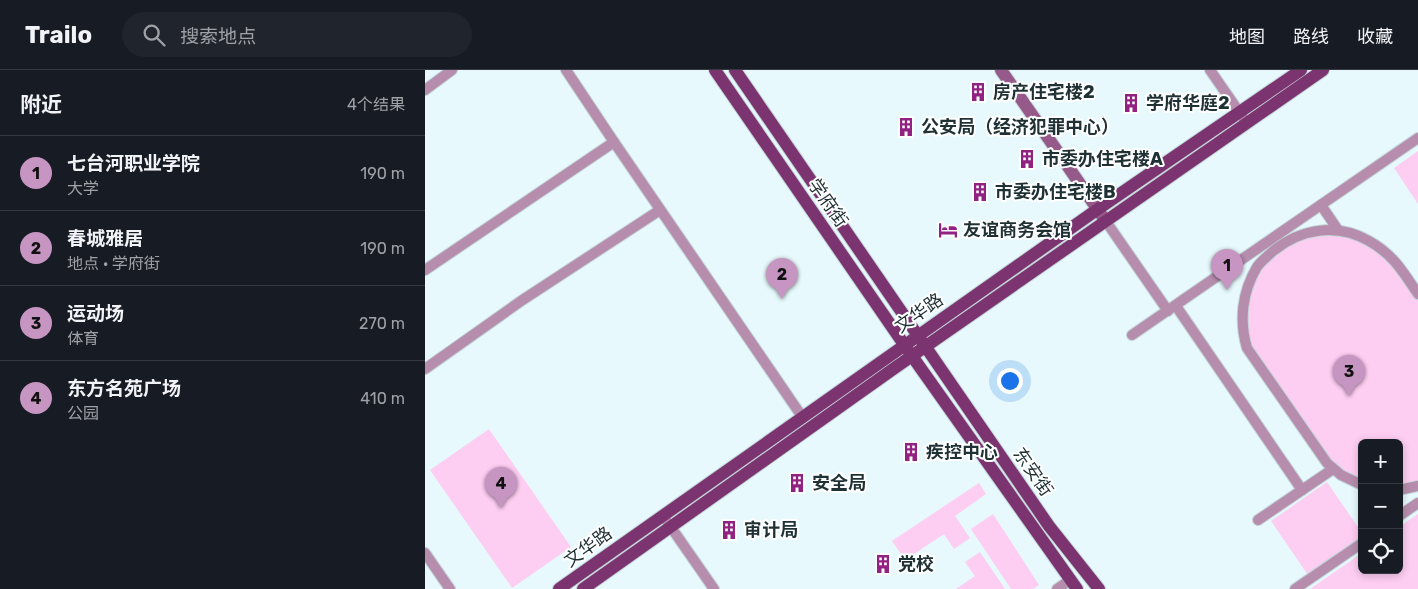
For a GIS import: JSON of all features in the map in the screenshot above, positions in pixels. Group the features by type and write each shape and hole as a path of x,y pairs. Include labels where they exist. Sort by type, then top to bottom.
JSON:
{"main road":[{"name":"学府街","path":"715,70 912,356"},
{"name":"学府街","path":"735,70 925,347"},
{"name":"文华路","path":"583,589 1105,220 1243,117 1301,70"},
{"name":"文华路","path":"559,589 1098,209 1243,117 1323,70"},
{"name":"东安街","path":"925,347 1049,526 1099,589"},
{"name":"东安街","path":"912,356 1073,585"}],"street":[{"path":"425,90 453,70"},
{"path":"566,70 803,418"},
{"path":"1001,70 1105,220 1172,308 1303,490"},
{"path":"1210,70 1243,117"},
{"path":"1132,335 1418,138"},
{"path":"425,270 615,142"},
{"path":"1321,205 1338,230"},
{"path":"425,368 521,301 660,210"},
{"path":"1360,484 1341,475 1327,464 1247,348 1242,322 1245,296 1257,266 1283,244 1302,234 1315,231 1338,230 1369,241 1388,254 1396,262 1418,294"},
{"path":"1258,520 1333,469"},
{"path":"1403,489 1418,486"},
{"path":"1403,513 1418,503"},
{"path":"663,516 714,589"},
{"path":"1295,589 1358,545"},
{"path":"425,553 450,589"},
{"path":"1057,589 1073,585"}],"shaded area":[{"path":"1418,151 1418,204 1394,168"},
{"path":"1315,231 1369,241 1418,294 1418,486 1403,489 1403,439 1358,439 1358,483 1341,475 1244,336 1245,296 1267,256"},
{"path":"489,429 571,547 512,588 430,470"},
{"path":"1327,482 1358,527 1358,541 1308,575 1271,521"},
{"path":"979,483 986,494 955,516 970,538 954,549 944,534 905,560 892,541"},
{"path":"993,514 1039,585 1033,589 1011,589 971,529"},
{"path":"1418,514 1418,589 1310,589 1358,556 1358,574 1403,574 1403,524"},
{"path":"980,552 1005,589 956,589 975,576 965,562"}],"place":[{"name":"房产住宅楼2","path":"978,92"},
{"name":"学府华庭2","path":"1131,103"},
{"name":"公安局（经济犯罪中心）","path":"906,127"},
{"name":"市委办住宅楼A","path":"1027,159"},
{"name":"市委办住宅楼B","path":"980,192"},
{"name":"友谊商务会馆","path":"948,230"},
{"name":"七台河职业学院","path":"1227,290"},
{"name":"春城雅居","path":"782,299"},
{"name":"运动场","path":"1349,396"},
{"name":"疾控中心","path":"911,452"},
{"name":"安全局","path":"797,483"},
{"name":"东方名苑广场","path":"501,508"},
{"name":"审计局","path":"729,530"},
{"name":"党校","path":"883,564"}]}
